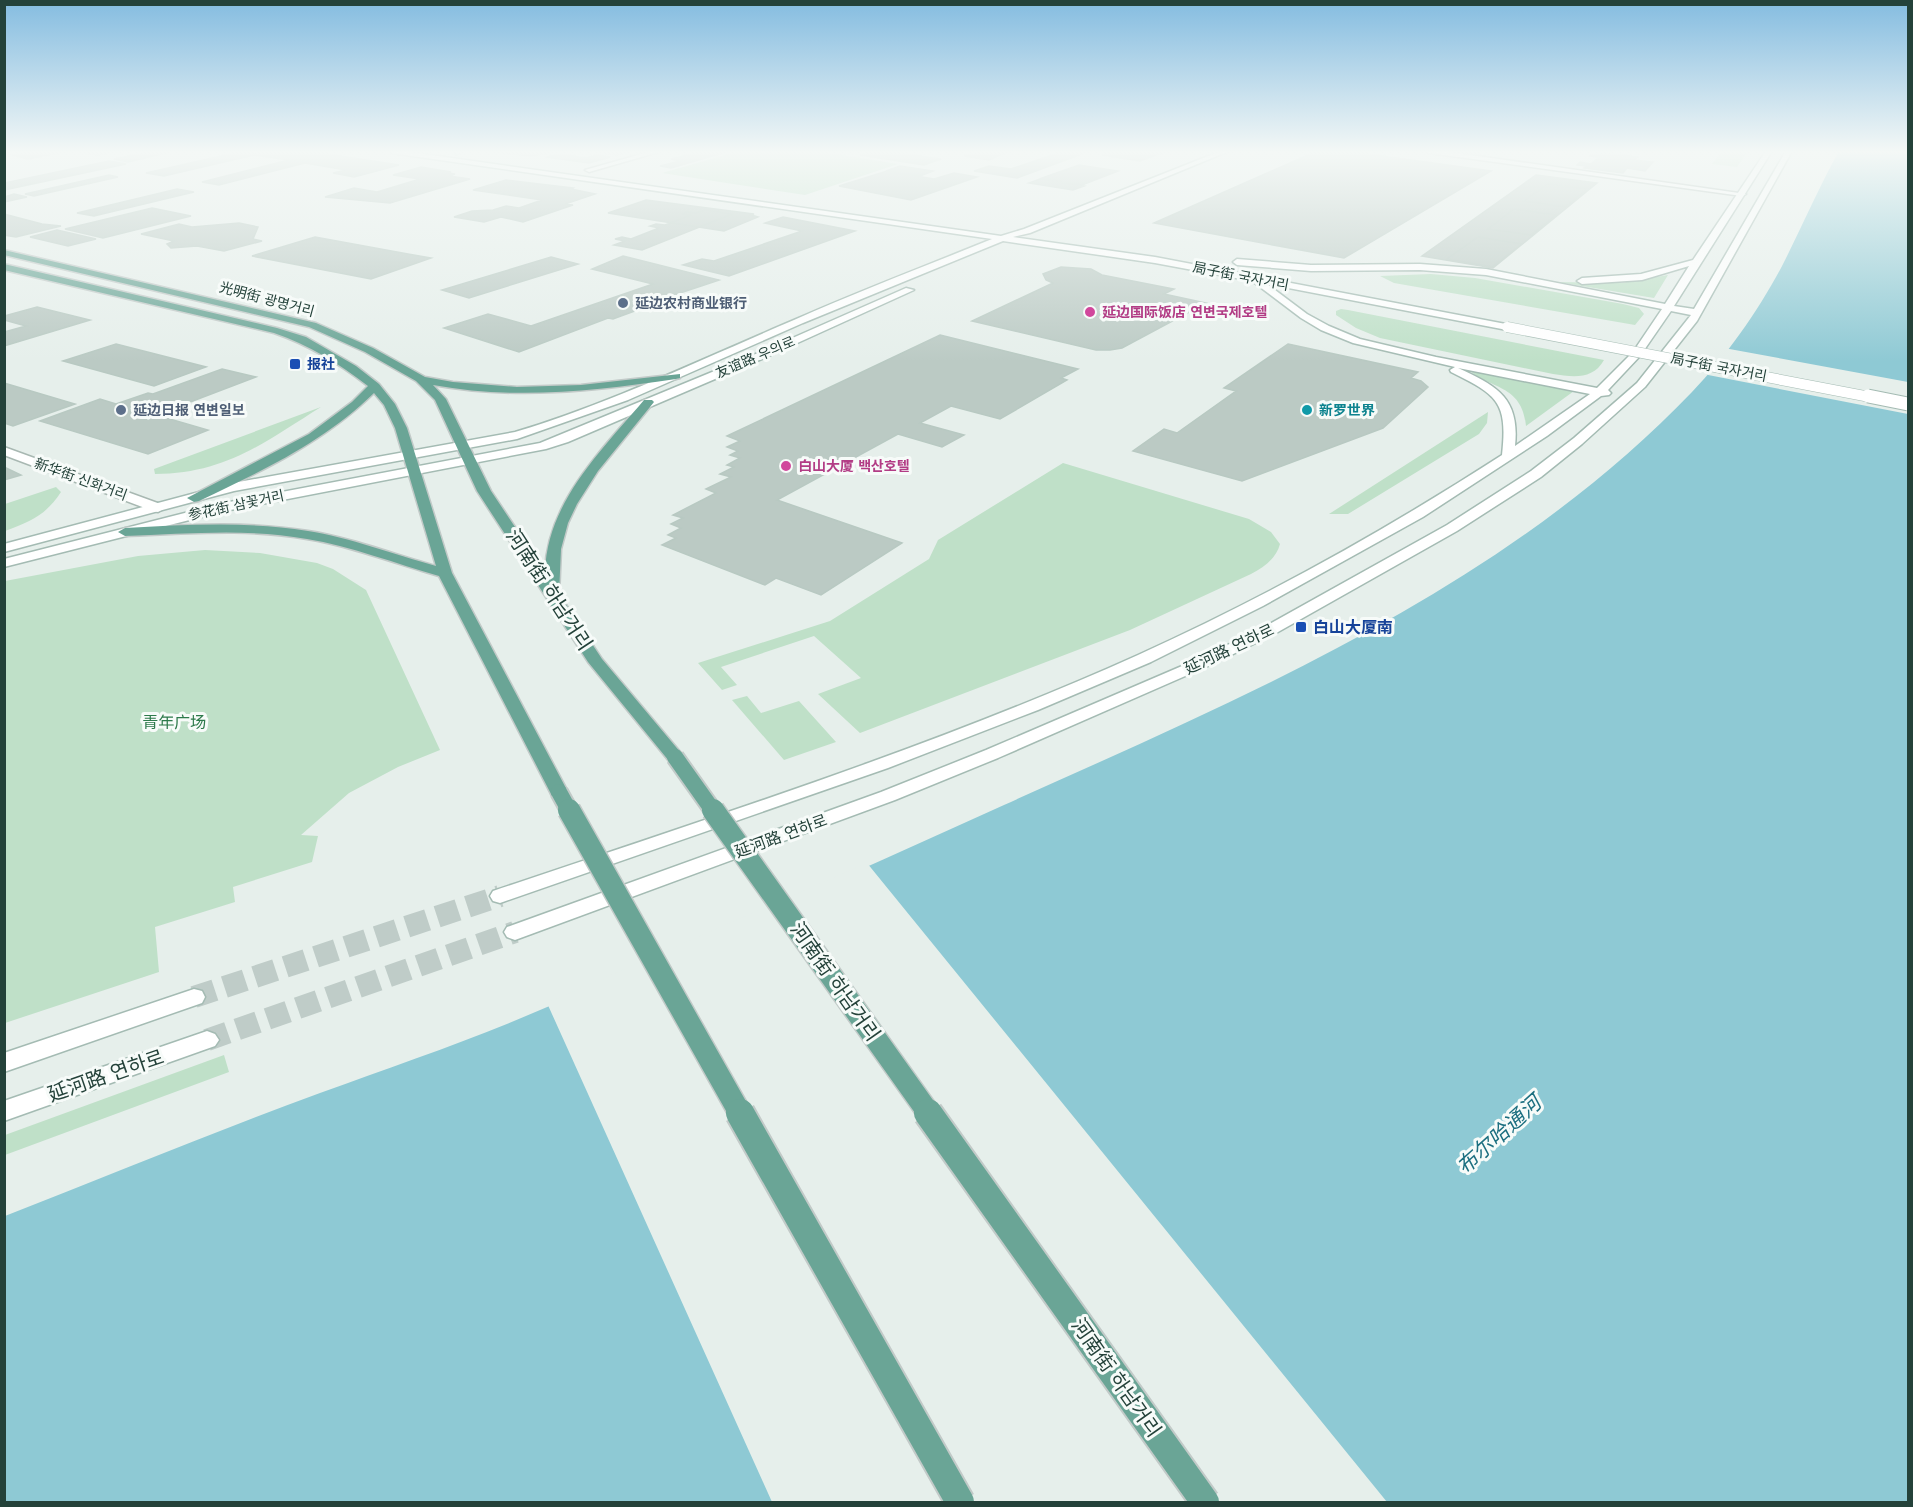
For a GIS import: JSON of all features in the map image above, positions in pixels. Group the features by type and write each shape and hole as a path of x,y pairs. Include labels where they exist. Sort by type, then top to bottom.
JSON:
{"main road":[{"path":"901,221 1006,232"},
{"name":"友谊路 우의로","path":"1002,250 1027,235 1059,221"},
{"name":"延河路 연하로","path":"500,896 820,786 966,732 1108,675 1214,626 1296,583 1438,502 1550,429 1600,389 1626,366 1669,308 1724,221"},
{"name":"延河路 연하로","path":"515,932 888,796 1220,654 1348,588 1480,511 1536,474 1630,395 1687,329 1748,221"},
{"path":"906,222 932,230 953,243 963,254"},
{"name":"友谊路 우의로","path":"462,445 543,427 676,376 799,321 963,254 1006,232 1027,235"},
{"path":"1027,235 1046,233"},
{"name":"局子街 국자거리","path":"1027,235 1908,404"},
{"name":"光明街 광명거리","path":"4,252 312,325 369,350 420,379 440,399 470,459"},
{"name":"局子街 국자거리","path":"1225,260 1323,282 1460,308"},
{"path":"1511,276 1560,281 1614,280 1651,275 1698,261"},
{"path":"1237,262 1332,268 1428,268 1486,272 1696,314"},
{"name":"光明街 광명거리","path":"4,267 277,331 302,339 352,368 375,386 401,428 413,470"},
{"path":"1322,279 1339,273 1454,274 1669,308"},
{"path":"1253,278 1305,316 1340,335 1373,346 1600,389"},
{"name":"友谊路 우의로","path":"470,459 542,446 564,439 767,353 919,285"},
{"path":"1308,302 1307,298 1315,290"},
{"path":"1318,311 1350,331 1379,341 1630,395"},
{"name":"局子街 국자거리","path":"1518,318 1690,350"},
{"path":"1419,356 1473,378 1499,395 1508,407 1511,416 1512,428 1508,456"},
{"path":"420,379 471,389 554,391 676,376"},
{"path":"194,498 277,459 310,439 365,397 375,386"},
{"path":"552,594 554,545 567,510 648,402"},
{"name":"参花街 삼꽃거리","path":"4,548 233,487 462,445"},
{"name":"新华街 신화거리","path":"4,451 158,508"},
{"name":"参花街 삼꽃거리","path":"4,562 224,507 470,459"},
{"name":"河南街 하남거리","path":"470,459 484,490 596,662 675,757 1205,1503"},
{"path":"413,470 445,573 559,792 960,1503"},
{"path":"125,532 224,528 263,529 310,535 445,573"},
{"path":"4,1063 194,997"},
{"name":"延河路 연하로","path":"4,1112 207,1040"}],"green space":[{"path":"1431,274 1475,278 1623,304 1639,308 1644,314 1635,325 1394,283 1380,276"},
{"path":"1668,275 1654,298 1558,282 1621,283"},
{"path":"1341,309 1604,360 1594,371 1582,376 1553,374 1380,338 1356,328 1336,315 1336,311"},
{"path":"1467,368 1574,391 1526,426 1523,412 1511,395"},
{"path":"321,407 262,444 224,462 180,473 155,474 154,469"},
{"path":"1488,412 1487,423 1479,434 1348,514 1329,514"},
{"path":"1063,463 1249,519 1271,532 1280,544 1276,554 1269,562 1251,574 1130,630 860,733 818,694 861,678 814,636 721,667 737,685 722,690 698,663 830,621 929,559 938,540"},
{"path":"56,487 61,492 49,507 30,521 5,531 5,504"},
{"name":"青年广场","path":"205,550 260,553 317,563 333,569 366,590 440,750 398,767 349,793 301,835 318,836 312,862 233,887 235,902 155,927 159,972 5,1023 5,581 138,556"},
{"path":"747,696 761,713 799,701 836,742 784,760 732,700"},
{"path":"224,1055 229,1072 5,1155 5,1135"}],"water":[{"name":"布尔哈通河","path":"1804,221 1908,221 1908,1502 5,1502 5,1216 201,1138 490,1031 576,995 1188,722 1369,631 1456,580 1539,524 1618,462 1705,378 1741,333 1781,268"}],"pier":[{"path":"1724,348 1908,382 1908,414 1703,374"},
{"path":"867,863 1387,1502 772,1502 547,1003"}],"building":[{"path":"4,221 32,221 61,226 16,237 4,235"},
{"path":"97,221 170,221 103,238 65,229"},
{"path":"662,221 747,221 724,231"},
{"path":"675,221 714,221 642,250 614,245 625,241 615,239 622,237 631,239 659,228 650,226 665,225"},
{"name":"延边农村商业银行","path":"805,221 855,231 729,276 683,265 702,259 714,261 802,231 765,223"},
{"path":"1158,221 1406,221 1344,258 1154,223"},
{"path":"1471,221 1550,221 1493,268 1422,256"},
{"path":"1498,221 1548,221 1531,235 1488,229"},
{"path":"239,223 258,227 253,239 262,241 224,251 197,246 171,248 167,244 174,241 141,234 179,224 192,227"},
{"path":"57,230 96,239 68,246 30,237"},
{"path":"315,237 431,258 371,279 252,256"},
{"path":"1478,237 1522,244 1492,267 1447,259"},
{"name":"延边农村商业银行","path":"623,256 719,280 638,307 643,308 613,319 608,318 519,352 444,328 488,314 531,326 653,284 592,269"},
{"path":"551,257 578,264 469,298 442,290"},
{"name":"延边国际饭店 연변국제호텔","path":"1061,267 1091,269 1102,275 1174,289 1164,294 1206,303 1122,348 1110,350 1096,350 972,321 1053,283 1046,280 1043,274"},
{"path":"37,307 90,320 4,346 4,332 26,326 4,320 4,316"},
{"name":"白山大厦 백산호텔","path":"940,335 1078,369 1061,378 1067,380 1000,419 951,406 920,423 964,435 942,447 898,434 777,500 902,543 821,595 776,578 765,585 662,545 676,538 668,535 681,528 671,524 683,518 673,515 716,493 706,489 731,477 720,474 734,467 727,465 740,458 730,455 738,451 727,447 740,441 727,436"},
{"path":"116,344 206,367 154,386 63,361"},
{"name":"新罗世界","path":"1288,344 1418,372 1411,378 1421,381 1428,387 1383,428 1242,481 1133,451 1164,429 1177,433 1236,391 1224,388"},
{"name":"延边日报 연변일보","path":"222,369 256,377 156,415 208,430 148,454 40,421 100,399 116,404 148,393 153,394"},
{"path":"4,383 75,404 13,426 4,423"},
{"path":"4,467 21,475 4,480"}],"tunnel":[{"path":"194,997 500,896"},
{"path":"207,1040 515,932"}],"place":[{"name":"延边农村商业银行","path":"623,303"},
{"name":"延边国际饭店 연변국제호텔","path":"1090,312"},
{"name":"报社","path":"295,364"},
{"name":"延边日报 연변일보","path":"121,410"},
{"name":"新罗世界","path":"1307,410"},
{"name":"白山大厦 백산호텔","path":"786,466"},
{"name":"白山大厦南","path":"1301,627"}]}
